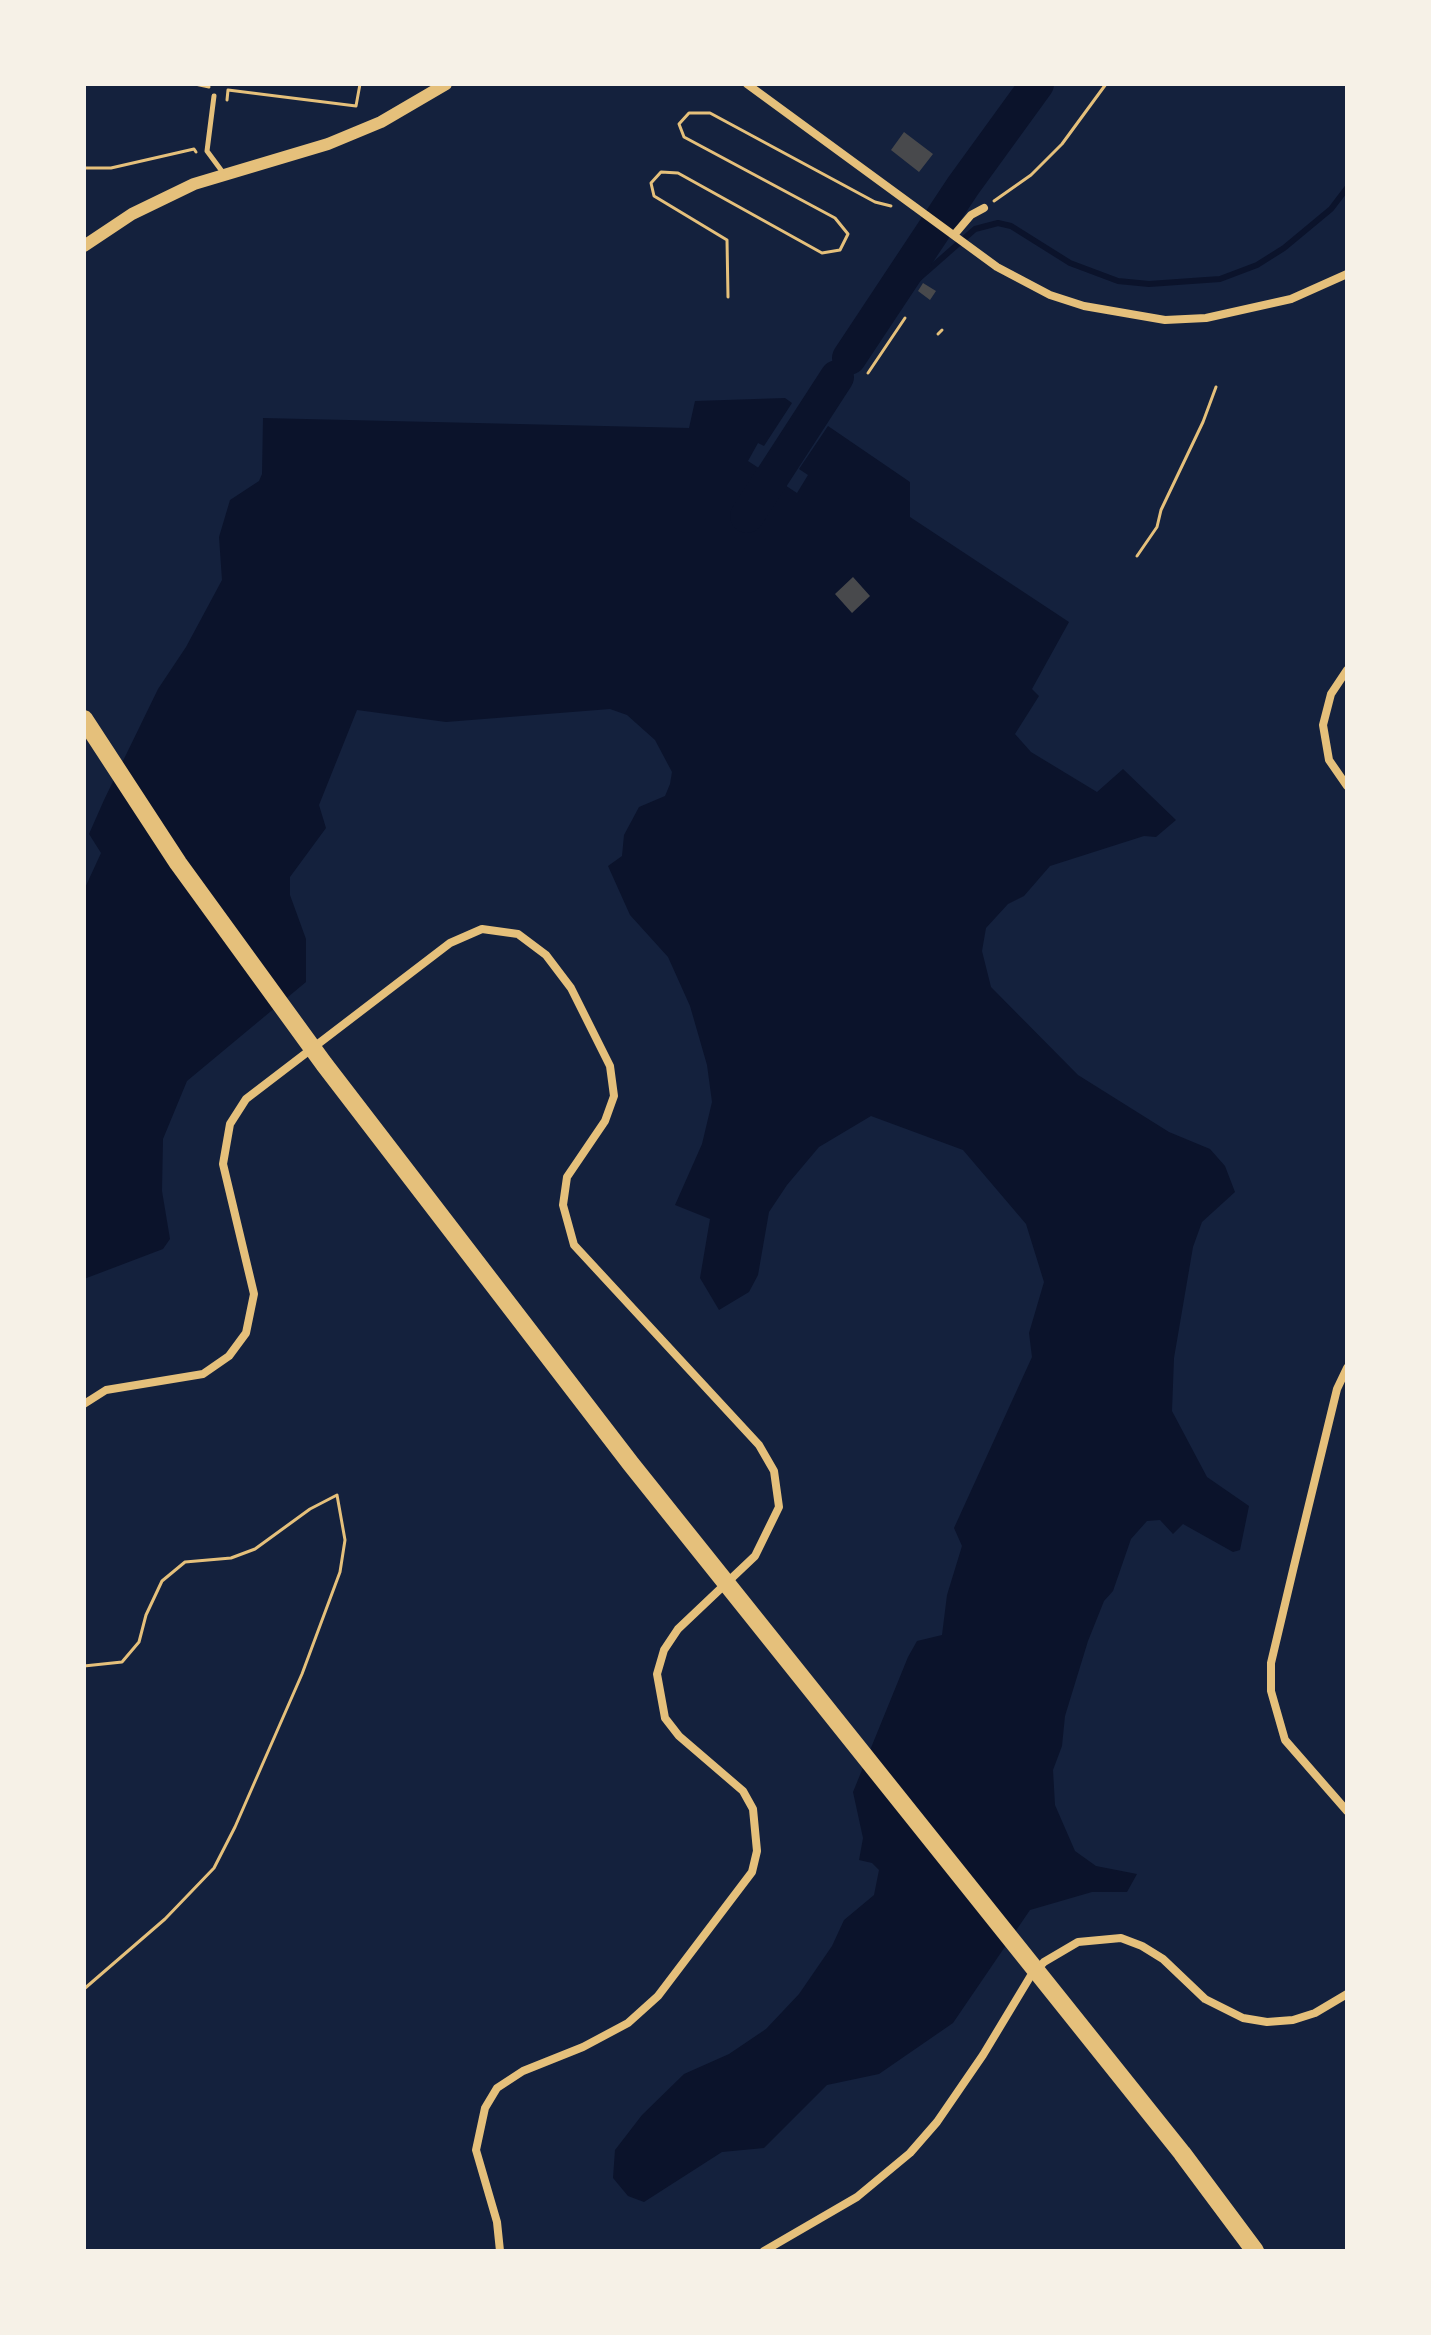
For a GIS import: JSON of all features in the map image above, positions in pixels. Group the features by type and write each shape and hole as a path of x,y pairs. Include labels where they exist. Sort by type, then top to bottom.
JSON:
{"highway":[{"path":"84,719 178,863 324,1064 631,1464 1060,1999 1255,2251"}],"street":[{"path":"84,246 132,214 194,184 328,144 381,122 446,84"},
{"path":"747,84 997,267 1050,295 1111,312 1165,320 1247,312 1291,299 1347,274"},
{"path":"950,233 984,208"},
{"path":"1347,670 1331,694 1323,725 1329,760 1347,786"},
{"path":"84,1404 106,1390 203,1374 229,1356 246,1333 254,1294 223,1164 230,1124 246,1099 450,943 482,929 518,934 546,955 571,988 610,1066 614,1096 605,1121 567,1177 563,1205 574,1245 759,1445 774,1471 779,1507 755,1556 678,1629 664,1650 657,1674 657,1692 665,1718 679,1736 743,1791 753,1809 757,1851 752,1872 658,1996 628,2023 583,2047 523,2071 497,2088 485,2108 476,2150 497,2222 500,2251"},
{"path":"1347,1368 1337,1389 1271,1663 1271,1691 1285,1740 1347,1811"},
{"path":"764,2251 857,2197 910,2153 937,2122 983,2055 1030,1977 1044,1962 1078,1942 1121,1938 1142,1946 1163,1959 1205,1999 1243,2018 1267,2022 1293,2020 1315,2013 1347,1994"}],"lane":[{"path":"214,96 207,151 220,176"}],"path":[{"path":"227,103 228,90 356,106 360,84"},
{"path":"984,208 1031,175 1062,144 1106,84"},
{"path":"728,297 727,240 654,196 651,183 661,172 678,173 822,253 840,250 846,243 847,231 835,218 684,137 679,124 689,113 710,113 880,205 890,206 905,199"},
{"path":"84,168 111,168 194,149 220,176"},
{"path":"868,373 905,318"},
{"path":"1137,556 1157,527 1161,510 1203,422 1216,387"},
{"path":"84,1666 122,1662 139,1642 146,1615 162,1581 185,1562 231,1558 255,1549 310,1509 337,1495 345,1540 340,1572 302,1674 235,1827 214,1868 165,1919 84,1989"}],"water":[{"path":"785,398 792,403 764,446 758,443 748,461 797,493 808,475 799,469 828,426 910,482 910,517 1069,622 1032,689 1039,696 1015,734 1031,752 1097,792 1123,769 1176,820 1156,837 1144,836 1050,866 1024,896 1008,904 986,928 982,951 991,987 1078,1075 1169,1132 1210,1149 1225,1166 1235,1192 1202,1222 1193,1247 1174,1358 1172,1411 1207,1477 1249,1506 1240,1550 1233,1552 1183,1524 1173,1534 1160,1520 1147,1521 1131,1539 1113,1591 1104,1601 1088,1641 1065,1716 1062,1746 1053,1770 1055,1805 1075,1851 1096,1866 1137,1874 1127,1892 1092,1892 1030,1910 953,2023 879,2074 827,2085 764,2148 722,2152 644,2202 628,2196 613,2178 615,2150 642,2115 684,2074 729,2054 766,2029 799,1994 832,1946 844,1920 874,1895 879,1870 872,1863 859,1860 863,1838 853,1792 917,1641 942,1635 947,1595 962,1546 954,1528 1032,1357 1029,1333 1044,1282 1026,1224 963,1150 871,1116 819,1147 787,1185 769,1212 758,1275 749,1292 719,1310 700,1278 710,1219 675,1205 702,1144 712,1102 707,1065 690,1006 668,957 630,915 608,866 622,856 624,835 639,807 665,796 670,784 672,772 655,740 627,715 610,709 446,722 357,710 319,805 326,828 290,877 290,895 306,939 306,982 187,1081 163,1139 162,1191 170,1239 163,1249 84,1279 84,890 101,853 89,834 104,800 158,689 186,647 222,580 219,537 230,500 259,481 262,474 263,418 689,428 695,401"}],"building":[{"path":"904,132 933,154 919,172 891,150"},
{"path":"923,283 936,291 930,300 918,291"},
{"path":"853,577 870,596 852,613 835,594"}],"waterway":[{"path":"849,358 963,186 1037,84"},
{"path":"906,273 917,280 975,229 998,223 1011,226 1070,263 1118,281 1149,284 1220,279 1257,265 1284,248 1331,209 1347,188"},
{"path":"747,516 837,377"}]}
